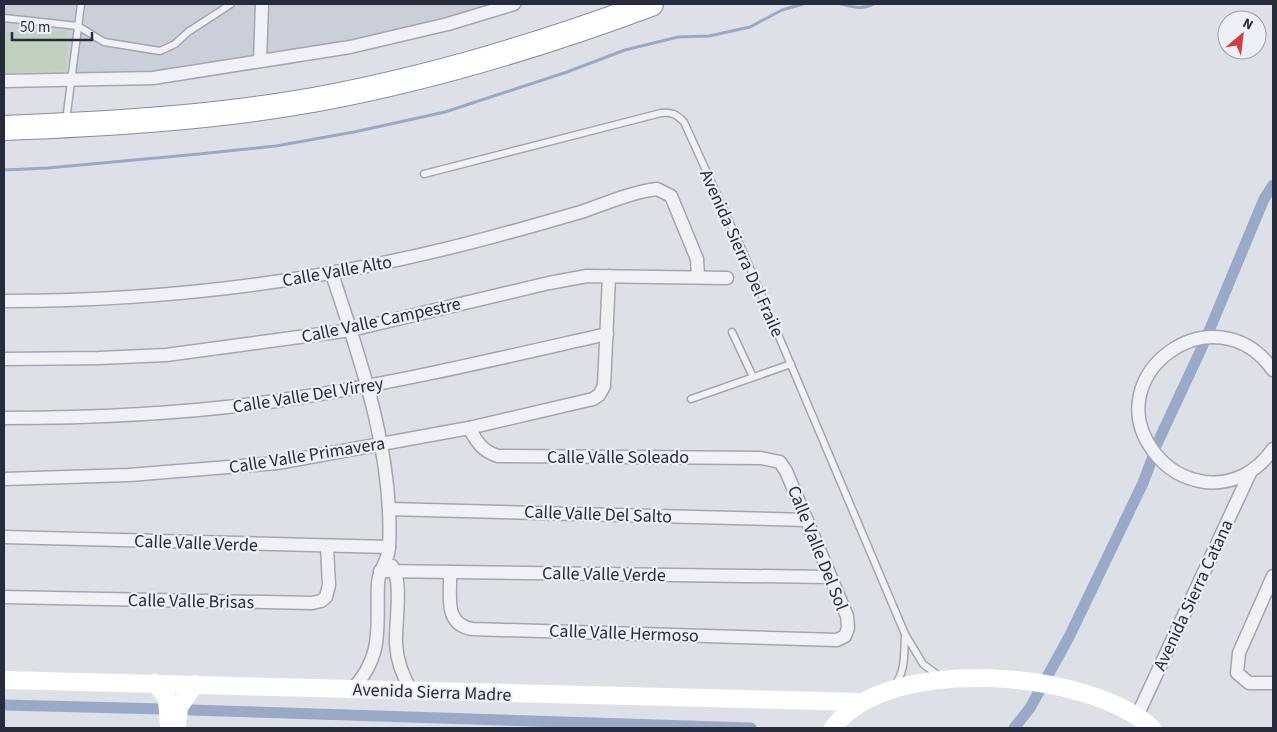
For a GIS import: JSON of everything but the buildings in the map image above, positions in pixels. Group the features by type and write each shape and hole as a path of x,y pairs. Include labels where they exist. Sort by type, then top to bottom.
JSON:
{"highway":[{"path":"4,115 67,114 198,102 344,78 448,55 610,4"},
{"path":"4,128 166,119 312,100 411,78 516,50 651,4"}],"street":[{"path":"260,61 262,4"},
{"path":"4,81 153,78 350,47 448,24 514,4"},
{"name":"Calle Valle Alto","path":"4,301 71,301 194,293 332,274 449,248 531,227 651,190 662,190 671,196 697,259 698,277"},
{"path":"332,274 367,386 380,443 389,509 389,554 396,571 396,646 401,675 412,692"},
{"path":"606,334 609,276"},
{"name":"Calle Valle Campestre","path":"4,359 166,355 351,330 568,278 609,276 727,278"},
{"name":"Calle Valle Del Virrey","path":"4,418 141,416 238,406 367,386 606,334"},
{"name":"Calle Valle Primavera","path":"4,480 210,470 277,463 469,428 593,399 603,390 606,334"},
{"path":"1272,454 1250,473 1217,482 1195,480 1175,472 1158,458 1146,440 1140,419 1140,397 1147,377 1159,359 1176,346 1197,338 1218,337 1240,342 1258,353 1273,370"},
{"name":"Calle Valle Soleado","path":"469,428 480,446 487,453 498,456 761,458 780,462"},
{"name":"Calle Valle Del Sol","path":"780,462 786,470 829,577 847,616 848,628 845,636"},
{"name":"Avenida Sierra Catana","path":"1137,716 1250,473"},
{"name":"Calle Valle Del Salto","path":"389,509 806,520"},
{"name":"Calle Valle Verde","path":"4,537 327,547 389,554"},
{"name":"Calle Valle Brisas","path":"4,597 312,603 321,601 328,591 327,547"},
{"path":"352,690 372,664 376,646 380,571 389,554"},
{"name":"Calle Valle Verde","path":"380,571 829,577"},
{"name":"Calle Valle Hermoso","path":"450,572 451,614 461,628 837,640 845,636"},
{"path":"1273,576 1239,653 1238,673 1241,678 1249,683 1273,683"},
{"path":"376,646 396,646"},
{"name":"Avenida Sierra Madre","path":"4,680 195,684 412,692 865,700 964,677 1017,679 1066,687 1110,702 1137,716 1152,728"},
{"path":"155,683 167,698 169,728"},
{"path":"176,728 179,707 195,684"},
{"path":"833,728 865,700"}],"lane":[{"path":"67,114 81,4"},
{"path":"4,18 78,26 104,42 160,51 168,48 188,32 231,4"},
{"name":"Avenida Sierra Del Fraile","path":"424,174 661,114 674,113 684,122 791,364 904,634 923,664 935,674 947,680"},
{"path":"732,332 753,377"},
{"path":"691,399 791,364"},
{"name":"Avenida Sierra Del Fraile","path":"865,700 896,684 900,676 904,634"}],"shaded area":[{"path":"4,4 528,4 465,25 289,65 113,84 4,85"}],"green space":[{"path":"67,31 66,71 4,73 4,33"}],"waterway":[{"path":"4,170 48,168 276,146 354,132 445,112 567,72 625,50 678,37 709,36 750,27 782,10 803,4"},
{"path":"841,4 854,7 874,4"},
{"path":"1209,331 1264,199 1273,185"},
{"path":"1156,446 1204,343"},
{"path":"1014,728 1030,708 1069,637 1143,483 1152,459"},
{"path":"4,705 163,709"},
{"path":"190,710 751,728"},
{"path":"563,728 571,722"}]}
